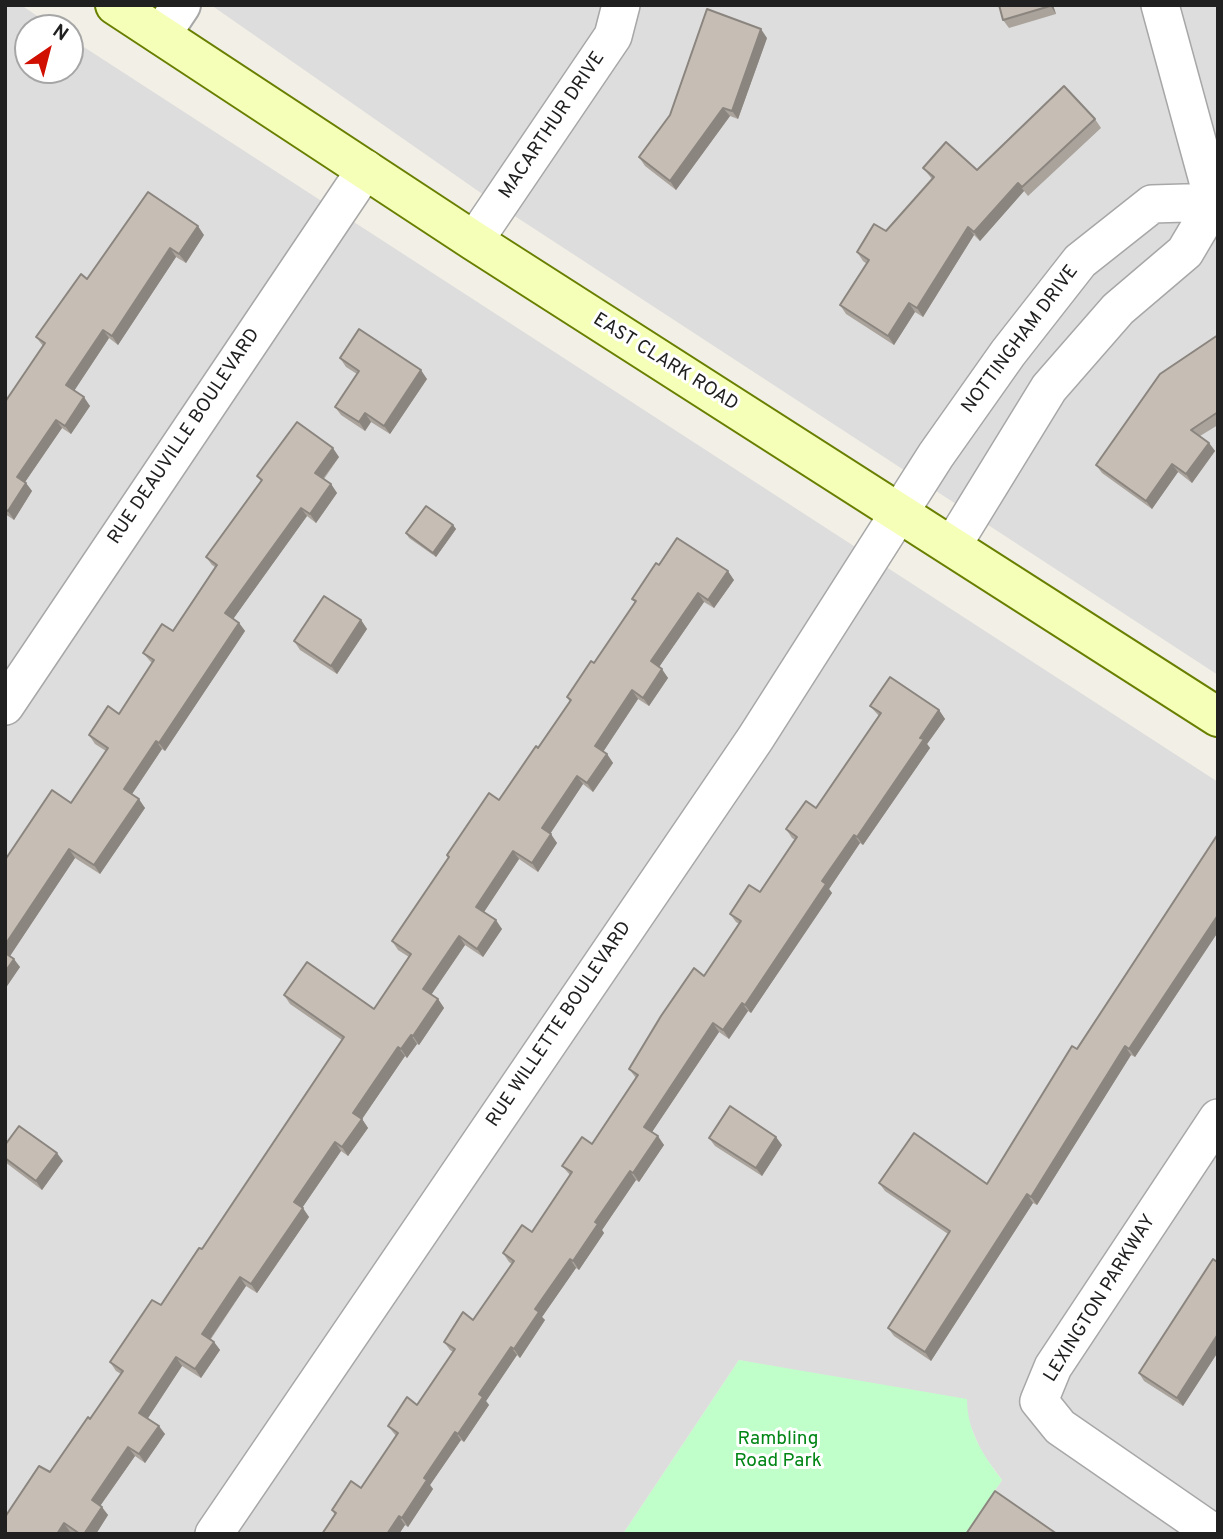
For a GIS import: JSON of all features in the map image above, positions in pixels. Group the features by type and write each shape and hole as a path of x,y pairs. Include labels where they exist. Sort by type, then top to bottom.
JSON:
{"main road":[{"name":"EAST CLARK ROAD","path":"115,5 171,20 366,169 474,242 1218,717"}],"street":[{"name":"MACARTHUR DRIVE","path":"474,242 613,36 621,5"},
{"path":"952,546 1049,388 1118,309 1185,252 1216,203 1160,5"},
{"name":"RUE DEAUVILLE BOULEVARD","path":"5,706 366,169"},
{"name":"NOTTINGHAM DRIVE","path":"899,512 1008,353 1080,261 1152,204 1216,203"},
{"name":"RUE WILLETTE BOULEVARD","path":"214,1534 755,739 899,512"},
{"name":"LEXINGTON PARKWAY","path":"1215,1534 1060,1427 1039,1401 1053,1367 1218,1118"}],"shaded area":[{"path":"5,5 21,5 34,14 14,14 14,84 84,84 84,47 1218,782 1218,1534 966,1534 1002,1480 982,1453 967,1418 739,1360 623,1534 5,1534"},
{"path":"211,5 1218,5 1218,675 504,209"}],"green space":[{"name":"Rambling Road Park","path":"739,1360 967,1399 970,1422 977,1442 1002,1480 966,1534 623,1534"}],"building":[{"path":"999,5 1050,5 1050,6 1003,20"},
{"path":"707,9 761,29 732,111 723,108 670,181 639,157 670,115"},
{"path":"1064,86 1095,119 1022,187 1018,183 974,232 968,227 917,308 909,303 888,336 840,305 869,260 857,252 874,224 886,231 934,177 923,168 946,142 977,170"},
{"path":"148,192 198,226 179,254 170,248 112,336 103,330 66,385 84,397 65,426 56,420 17,477 26,483 8,511 5,509 5,402 45,343 36,337 81,274 87,279"},
{"path":"359,329 421,370 384,426 365,413 359,422 335,407 359,371 340,358"},
{"path":"1218,335 1218,412 1191,430 1209,443 1186,474 1172,464 1146,501 1096,465 1160,374"},
{"path":"297,422 333,448 315,473 331,484 310,514 301,508 225,613 239,623 159,743 156,741 124,789 139,799 94,865 69,849 5,945 5,860 52,790 71,803 108,748 89,735 108,706 119,714 154,660 143,653 162,624 173,631 217,565 206,557 262,480 257,476"},
{"path":"426,506 453,525 433,553 406,533"},
{"path":"677,538 728,571 708,600 698,593 651,661 662,669 643,698 632,690 595,746 607,754 587,783 577,776 542,828 551,834 532,863 513,851 476,907 496,920 477,949 459,936 423,989 438,999 413,1036 411,1035 401,1049 398,1047 353,1113 362,1119 342,1147 335,1142 294,1202 303,1208 251,1284 240,1277 202,1334 214,1342 195,1369 176,1357 139,1413 159,1426 139,1454 128,1447 92,1500 102,1507 84,1534 64,1523 57,1534 5,1533 5,1517 39,1466 50,1472 123,1371 110,1362 152,1300 161,1305 199,1248 202,1249 344,1037 284,995 307,962 374,1009 411,954 392,941 449,857 447,855 489,793 499,800 536,746 538,748 571,700 567,697 636,601 632,599 656,563 659,565"},
{"path":"324,596 361,620 331,666 294,641"},
{"path":"890,677 939,710 920,738 924,739 857,837 854,835 822,881 826,884 745,1005 742,1003 723,1030 713,1023 644,1127 658,1136 595,1222 598,1224 573,1261 570,1259 535,1309 539,1312 479,1394 483,1397 424,1478 427,1480 402,1518 399,1516 387,1534 322,1534 336,1513 332,1510 351,1481 361,1488 398,1433 388,1426 407,1397 417,1405 455,1349 444,1342 463,1312 473,1320 514,1261 503,1253 522,1225 532,1232 572,1172 562,1166 582,1137 592,1144 638,1075 629,1069 661,1016 694,968 704,976 741,921 730,914 749,885 760,892 797,837 786,829 806,801 816,808 881,713 870,706"},
{"path":"1218,834 1218,915 1129,1049 1125,1046 1031,1197 1027,1194 925,1352 888,1328 950,1231 879,1183 914,1133 987,1184 1072,1046 1077,1049"},
{"path":"5,953 14,959 5,972"},
{"path":"730,1106 776,1137 756,1168 709,1138"},
{"path":"19,1126 57,1153 36,1181 5,1158 5,1145"},
{"path":"1213,1259 1217,1262 1218,1260 1218,1334 1177,1398 1139,1373"},
{"path":"995,1491 1057,1534 966,1534"}]}
